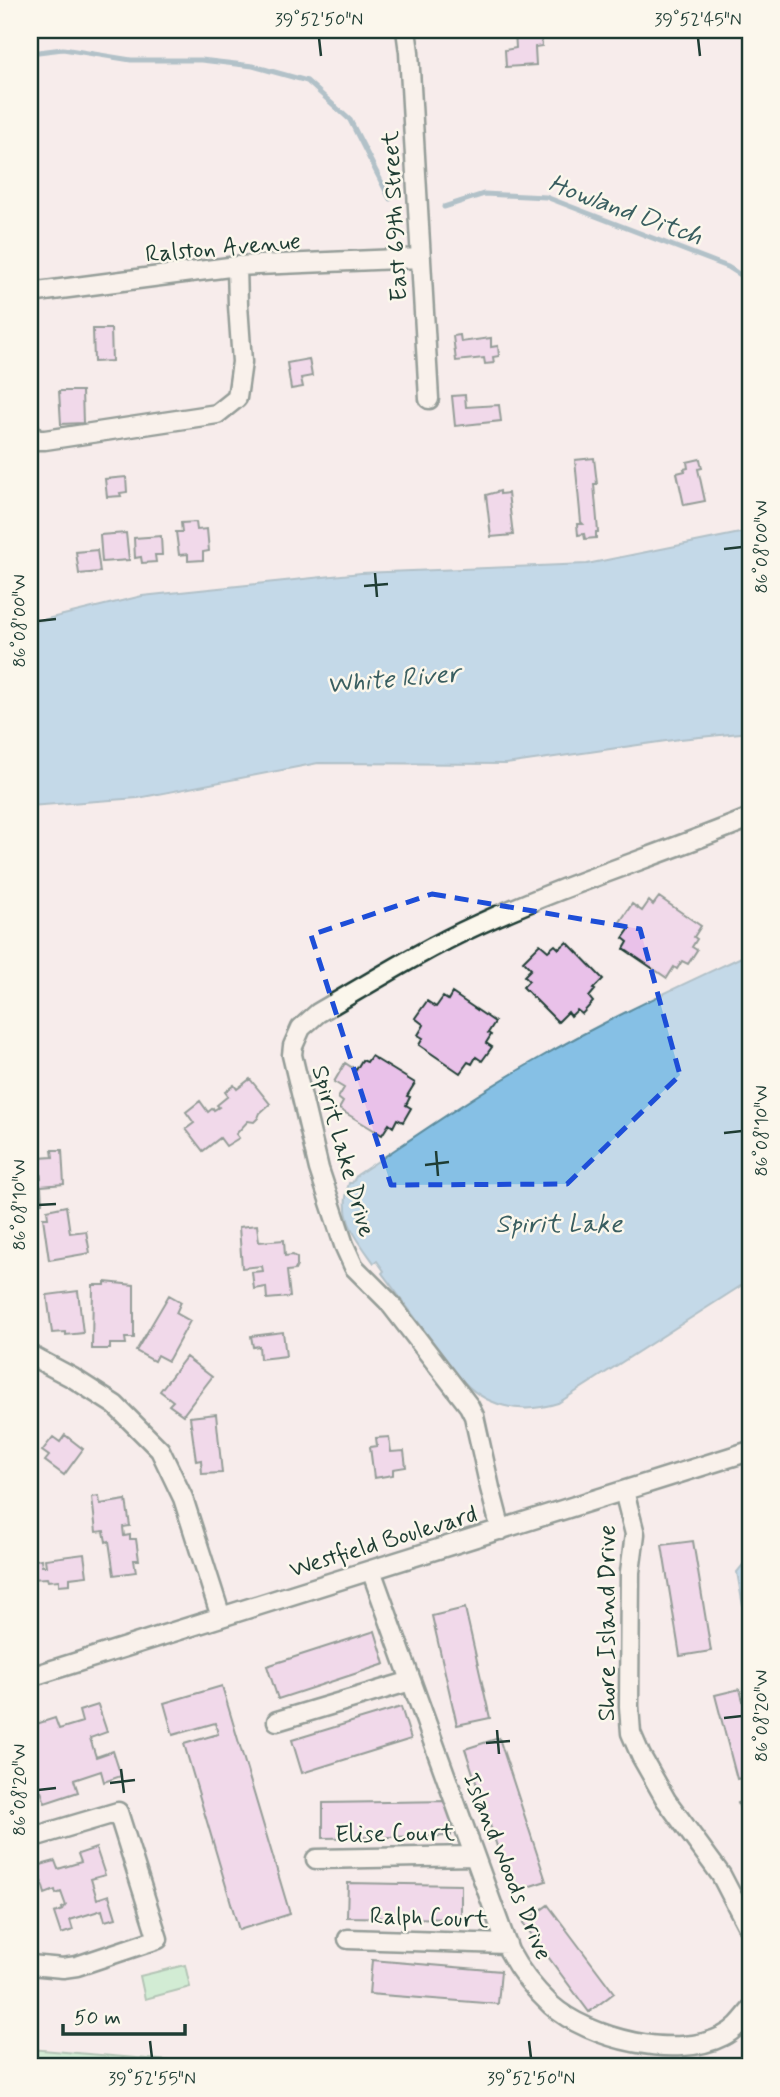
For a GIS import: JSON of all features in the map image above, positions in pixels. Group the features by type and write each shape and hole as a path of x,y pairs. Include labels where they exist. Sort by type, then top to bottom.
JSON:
{"street":[{"name":"East 69th Street","path":"406,30 429,399"},
{"name":"Ralston Avenue","path":"30,293 237,267 421,258"},
{"path":"32,436 45,440 217,414 237,398 242,362 237,267"},
{"name":"Spirit Lake Drive","path":"501,1530 470,1406 388,1301 361,1276 348,1257 319,1169 306,1118 292,1055 296,1038 301,1028 314,1015 475,926 595,876 750,818"},
{"path":"30,1355 115,1405 160,1450 183,1498 220,1617"},
{"name":"Westfield Boulevard","path":"30,1677 750,1451"},
{"name":"Shore Island Drive","path":"624,1491 635,1534 630,1572 631,1733 666,1800 721,1875 750,1931"},
{"name":"Island Woods Drive","path":"371,1570 508,1944 521,1972 535,1990 551,2005 577,2022 627,2041 654,2045 683,2046 705,2043 731,2032 750,2011"},
{"path":"277,1721 411,1681"},
{"path":"30,1838 118,1812 158,1939 77,1966 63,1968 30,1965"},
{"name":"Elise Court","path":"316,1859 474,1856"},
{"name":"Ralph Court","path":"348,1939 508,1944"}],"highlighted area":[{"path":"432,894 640,929 680,1075 567,1184 391,1185 311,935"}],"green space":[{"path":"185,1965 190,1987 145,1999 140,1976"},
{"path":"30,2049 241,2067 30,2067"}],"water":[{"name":"White River","path":"750,531 750,732 680,739 506,764 318,763 138,798 30,806 30,623 142,596 361,573 587,564"},
{"name":"Spirit Lake","path":"750,953 750,1280 558,1403 544,1407 517,1408 492,1402 480,1395 459,1377 382,1273 384,1271 377,1261 374,1263 355,1235 347,1217 346,1195 349,1183 445,1116 562,1045"},
{"path":"750,1556 750,1646 737,1572"}],"building":[{"path":"540,30 542,46 535,47 536,65 506,67 505,50 516,48 515,31"},
{"path":"93,329 111,329 112,361 94,362"},
{"path":"460,335 461,342 491,338 491,347 498,346 499,356 493,357 494,363 485,364 484,358 456,361 453,336"},
{"path":"309,359 312,376 301,378 303,387 291,389 287,363"},
{"path":"59,391 82,391 83,423 61,424"},
{"path":"465,395 466,407 499,405 501,421 455,426 452,396"},
{"path":"594,458 598,532 596,538 585,539 584,534 578,535 577,524 583,524 575,460"},
{"path":"700,459 702,468 698,469 705,501 684,505 677,473 688,468 687,462"},
{"path":"126,477 127,492 120,493 121,496 107,497 105,479"},
{"path":"500,491 500,494 508,493 513,535 491,537 486,495"},
{"path":"196,522 197,530 207,529 209,551 203,552 203,560 188,561 188,554 179,555 176,532 182,532 181,523"},
{"path":"126,533 129,560 102,562 100,535"},
{"path":"161,536 162,555 155,555 156,562 142,563 141,557 135,558 134,538"},
{"path":"97,550 100,572 79,574 76,552"},
{"path":"750,855 750,883 744,857"},
{"path":"659,897 701,926 694,937 697,939 692,947 697,950 688,964 682,961 667,978 624,949 628,942 623,938 630,928 620,922 632,904 642,911 649,901 653,905"},
{"path":"567,942 603,979 593,989 595,990 589,997 593,1002 582,1014 577,1010 571,1016 568,1012 558,1022 523,987 529,981 524,976 531,969 523,961 540,944 548,951 555,945 559,949"},
{"path":"452,993 495,1022 488,1033 491,1035 486,1043 492,1047 482,1061 476,1057 472,1064 468,1062 460,1073 419,1045 423,1038 418,1035 424,1025 415,1018 427,1001 436,1007 443,997 448,1000"},
{"path":"371,1056 415,1083 407,1096 410,1097 406,1105 411,1108 403,1122 397,1119 393,1127 389,1124 382,1135 339,1109 343,1102 338,1098 344,1088 334,1082 345,1063 356,1070 362,1060 367,1062"},
{"path":"250,1079 270,1104 254,1122 248,1121 236,1134 239,1138 226,1146 220,1138 203,1151 186,1129 194,1123 186,1112 200,1101 208,1112 213,1108 214,1110 228,1096 225,1092 234,1085 237,1089"},
{"path":"52,1150 62,1150 64,1184 41,1186 42,1203 30,1203 30,1179 41,1178 38,1158 53,1157"},
{"path":"66,1206 70,1233 86,1231 90,1253 49,1260 43,1218 48,1218 47,1210"},
{"path":"257,1225 259,1242 284,1240 285,1256 293,1255 297,1258 295,1270 287,1271 290,1297 267,1299 266,1287 254,1289 252,1272 263,1271 262,1266 242,1268 239,1227"},
{"path":"105,1282 134,1285 134,1338 125,1338 126,1344 110,1344 110,1349 92,1349 93,1285 105,1285"},
{"path":"78,1291 83,1333 52,1333 47,1295"},
{"path":"169,1295 181,1302 176,1313 190,1321 168,1361 157,1355 154,1361 136,1351"},
{"path":"283,1332 286,1356 260,1359 259,1346 253,1347 251,1336"},
{"path":"186,1357 212,1377 183,1415 169,1405 173,1401 160,1391"},
{"path":"216,1414 222,1473 202,1474 201,1460 196,1461 190,1417"},
{"path":"65,1435 83,1449 64,1475 45,1461 49,1456 42,1451 53,1437 60,1442"},
{"path":"389,1437 391,1452 404,1451 406,1467 393,1469 393,1475 374,1478 370,1447 377,1446 376,1438"},
{"path":"99,1496 100,1504 126,1500 130,1526 123,1527 124,1536 130,1535 130,1539 136,1539 139,1560 134,1560 136,1572 114,1575 109,1541 106,1542 104,1531 96,1532 92,1497"},
{"path":"693,1541 711,1651 680,1656 662,1545"},
{"path":"84,1554 87,1576 70,1578 70,1584 59,1585 59,1580 31,1579 30,1561 41,1559 42,1566 46,1566 45,1559"},
{"path":"465,1608 490,1718 457,1725 432,1616"},
{"path":"375,1631 385,1664 278,1699 267,1666"},
{"path":"222,1686 290,1914 239,1930 184,1744 218,1734 215,1723 173,1735 164,1703"},
{"path":"740,1689 750,1729 750,1776 737,1779 715,1695"},
{"path":"98,1705 107,1732 90,1738 96,1757 113,1751 121,1776 104,1782 101,1771 74,1780 78,1792 45,1803 41,1791 30,1794 30,1726 55,1718 59,1729 82,1722 79,1711"},
{"path":"401,1707 411,1739 302,1773 292,1740"},
{"path":"499,1738 546,1881 512,1892 465,1749"},
{"path":"750,1799 750,1835 738,1803"},
{"path":"451,1801 451,1836 323,1838 323,1803"},
{"path":"96,1848 105,1875 91,1879 97,1899 109,1895 116,1918 105,1921 102,1910 70,1920 73,1930 61,1934 54,1913 66,1906 61,1892 56,1894 55,1890 45,1894 37,1866 55,1861 58,1869 81,1862 78,1854"},
{"path":"348,1883 461,1885 461,1919 347,1917"},
{"path":"548,1905 614,1993 589,2012 523,1923"},
{"path":"372,1960 501,1971 498,2004 369,1994"}],"waterway":[{"name":"Howland Ditch","path":"30,53 63,49 131,60 201,60 253,66 307,81 350,120 390,199"},
{"name":"Howland Ditch","path":"444,207 484,194 546,197 728,267 750,281"}]}
